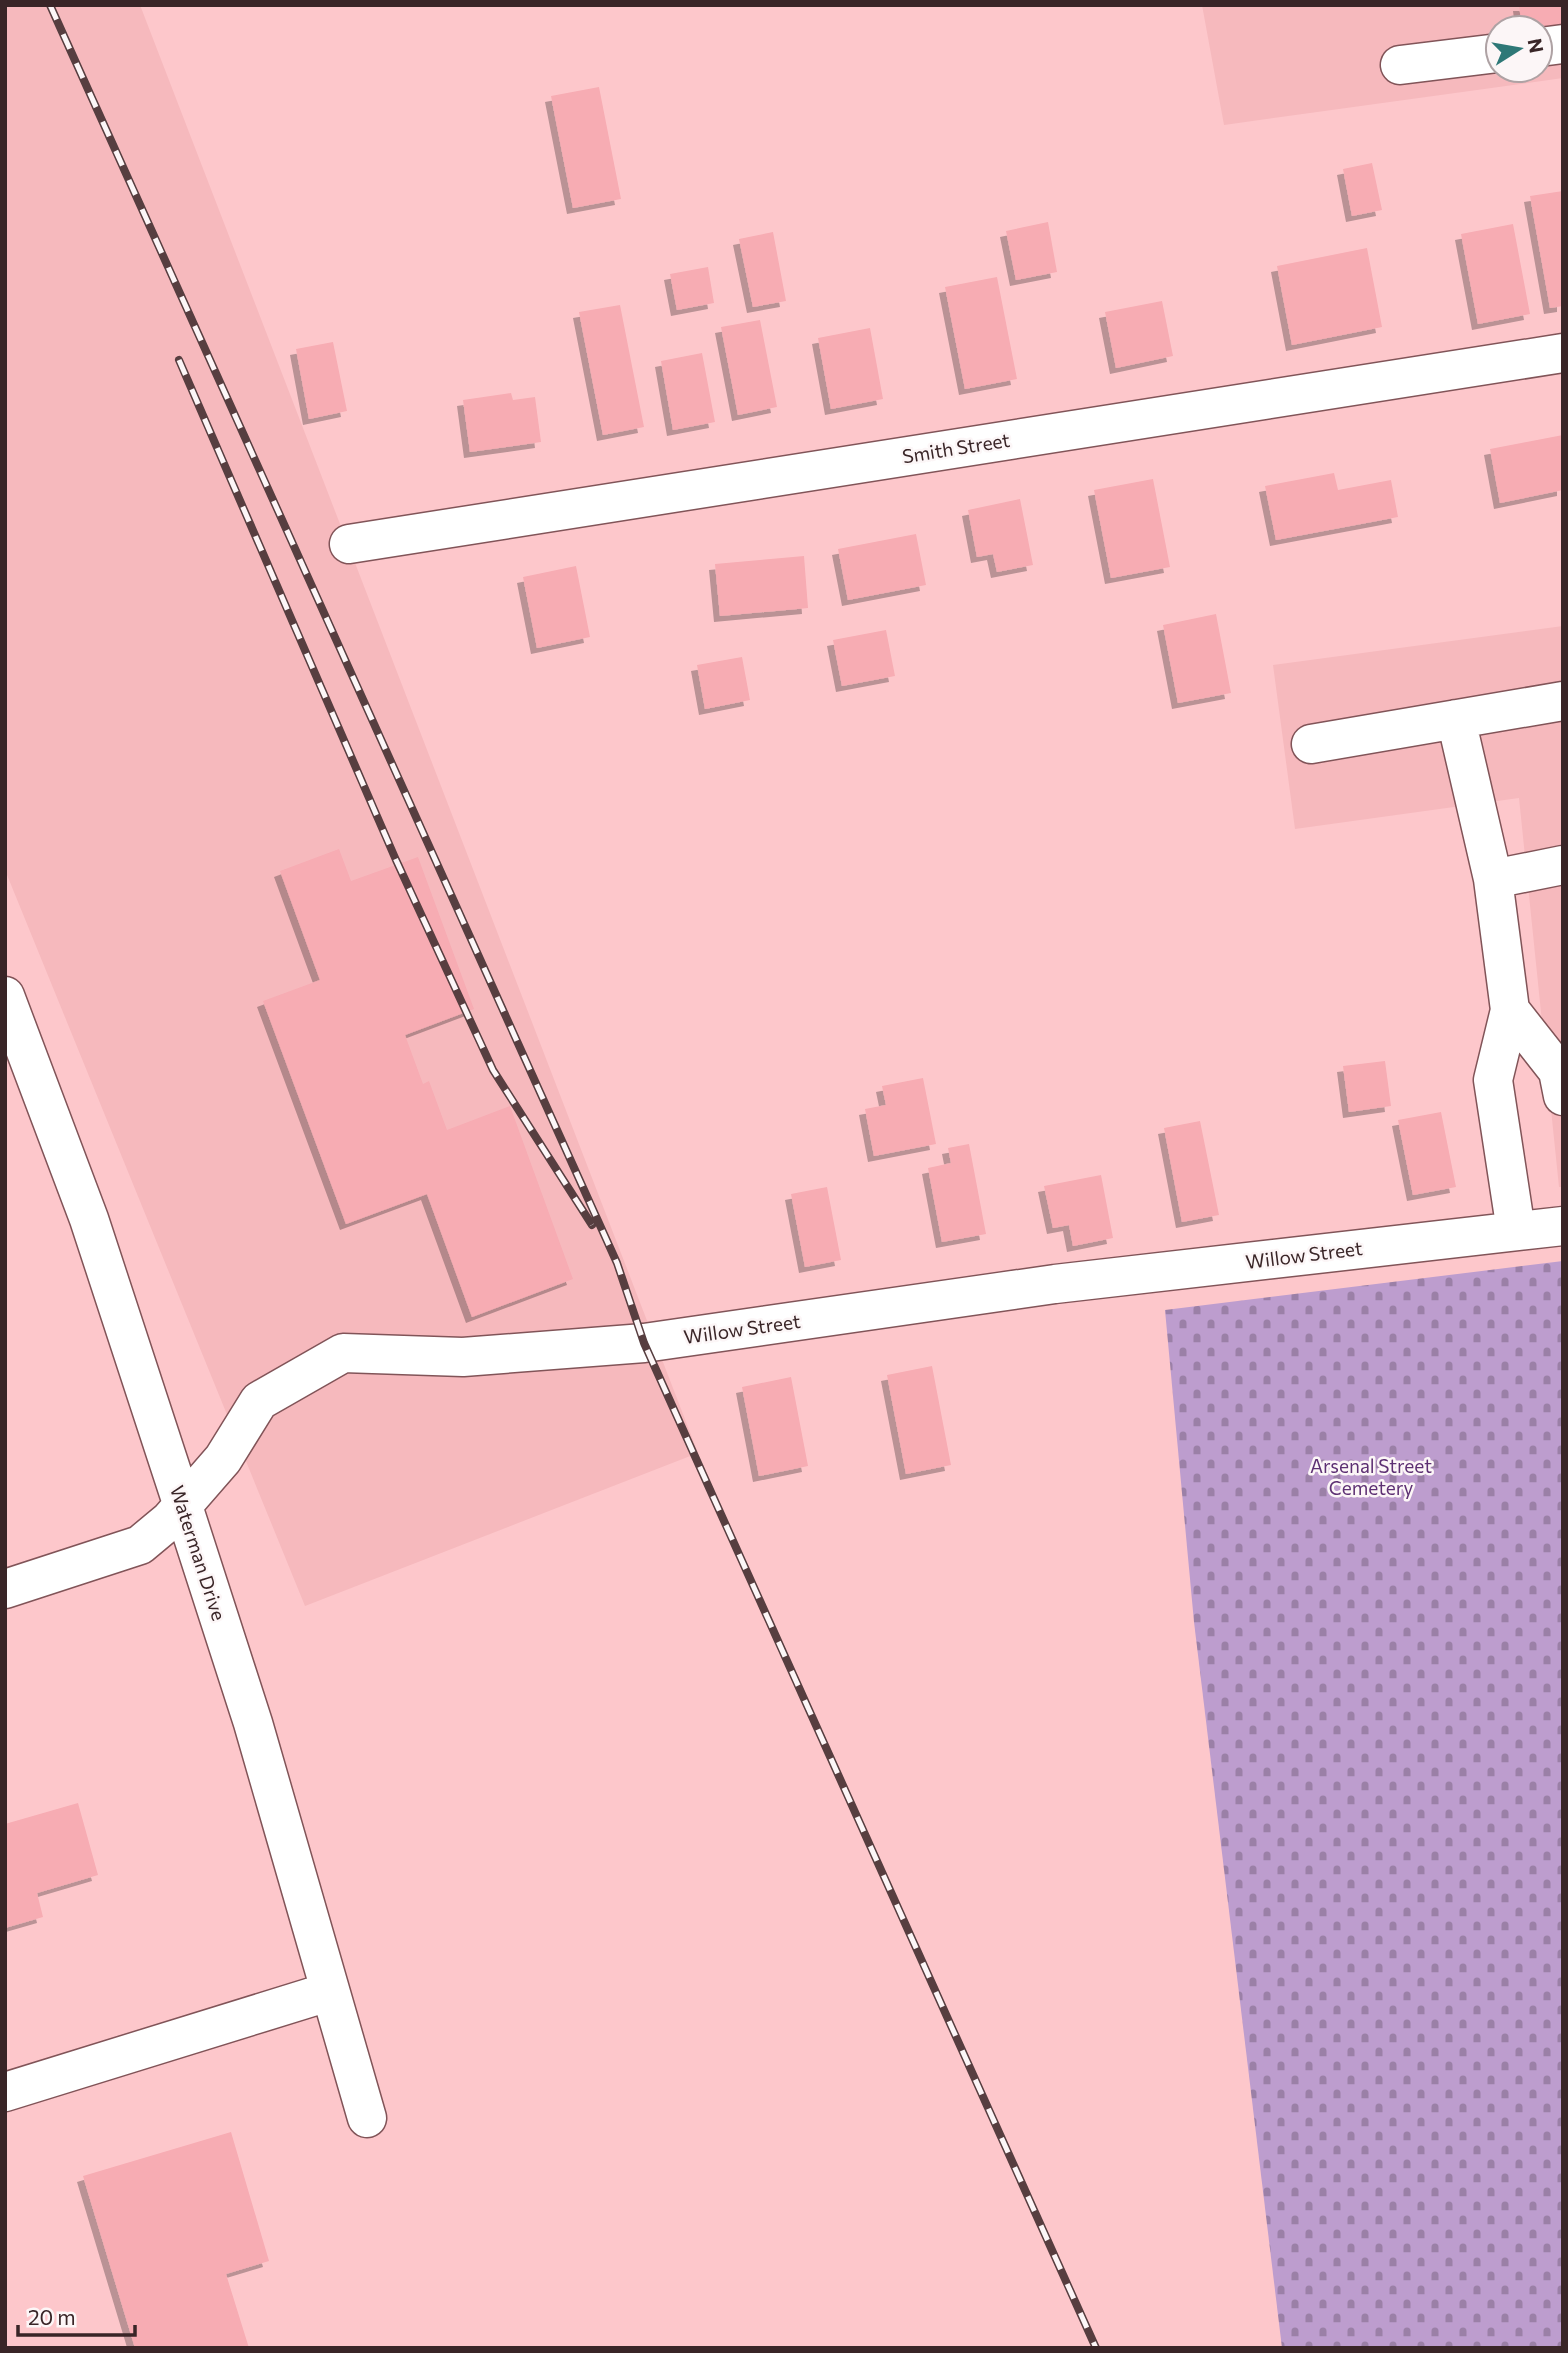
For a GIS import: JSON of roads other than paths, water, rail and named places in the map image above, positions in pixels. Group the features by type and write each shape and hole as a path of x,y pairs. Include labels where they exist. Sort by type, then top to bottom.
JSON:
{"street":[{"path":"1400,65 1484,54"},
{"name":"Smith Street","path":"349,544 1563,353"},
{"path":"1311,744 1563,701"},
{"path":"1456,719 1493,879 1510,1010 1493,1080 1516,1231"},
{"path":"1493,879 1563,865"},
{"name":"Waterman Drive","path":"5,996 89,1219 253,1723 328,1992 367,2118"},
{"path":"1510,1010 1558,1071 1563,1096"},
{"name":"Willow Street","path":"5,1589 140,1545 170,1520 223,1459 259,1401 343,1353 463,1357 644,1343 1055,1284 1563,1226"},
{"path":"5,2092 328,1992"}],"railway":[{"path":"50,5 617,1263 644,1343 1096,2348"},
{"path":"179,360 396,860 493,1070 592,1225"}],"park label":[{"name":"Arsenal Street Cemetery","path":"1371,1477"}]}
